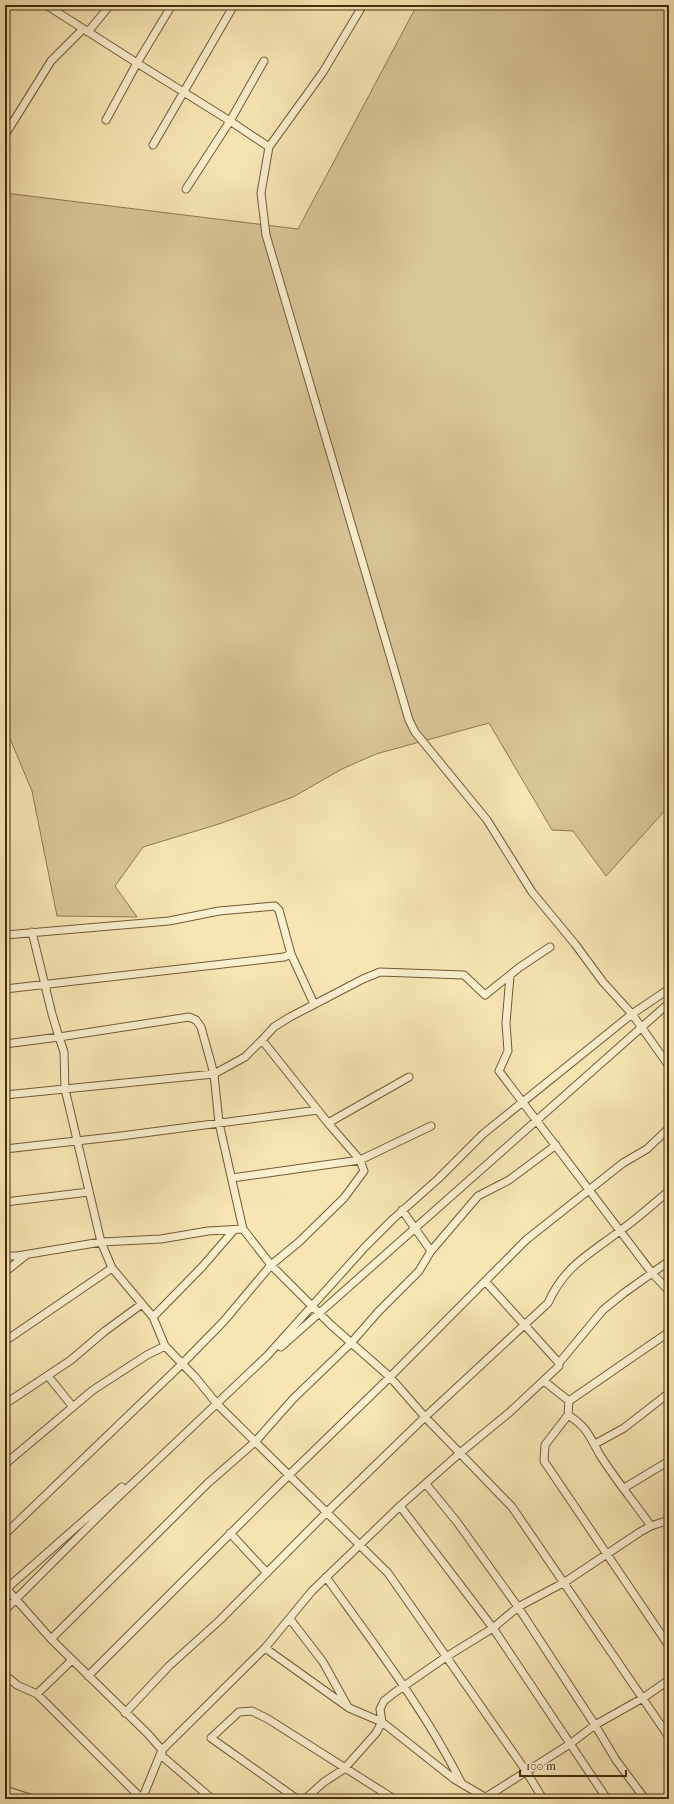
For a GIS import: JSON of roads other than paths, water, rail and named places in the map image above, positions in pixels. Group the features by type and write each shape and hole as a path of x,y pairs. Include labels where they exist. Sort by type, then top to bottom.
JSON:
{"street":[{"path":"46,5 269,147"},
{"path":"5,135 51,61 86,31 110,5"},
{"path":"106,120 137,63 172,5"},
{"path":"153,145 182,91 234,5"},
{"path":"363,5 323,72 269,147 261,193 266,235 409,720 415,732 487,820 532,892 603,982 632,1014 669,1066"},
{"path":"186,189 230,121 264,61"},
{"path":"5,936 32,932 169,921 219,911 275,906 279,910 291,954 314,1004"},
{"path":"32,932 52,1014 64,1052 65,1089 89,1192 101,1242 112,1268 153,1317 165,1346 196,1378 217,1404 388,1573 526,1771 543,1799"},
{"path":"5,1095 214,1074 245,1057 274,1027 314,1004 380,972 464,975 485,996 520,967 550,947"},
{"path":"5,989 45,983 180,970 284,957 291,954"},
{"path":"510,976 506,1023 508,1051 499,1071 521,1102 590,1189 652,1272 669,1291"},
{"path":"5,1610 114,1501 267,1356 365,1247 402,1210 438,1179 483,1134 632,1014 669,988"},
{"path":"5,1590 669,1003"},
{"path":"5,1044 189,1017 196,1020 201,1027 214,1074 219,1124 243,1229 271,1265 351,1343 390,1378 425,1417 512,1507 565,1582 669,1737"},
{"path":"5,1534 182,1364 224,1321 271,1265 300,1242 356,1185 364,1171 360,1160 328,1123 262,1040"},
{"path":"328,1123 409,1077"},
{"path":"5,1149 219,1124 318,1110"},
{"path":"232,1178 360,1160 431,1126"},
{"path":"88,1676 230,1533 390,1378 526,1240 623,1163 647,1149 669,1128"},
{"path":"51,1639 208,1483 255,1442 293,1399 351,1343 378,1312 419,1271 431,1251 478,1196 509,1180 556,1145"},
{"path":"125,1713 169,1666 220,1620 326,1513 425,1417 548,1303 554,1288 566,1272 669,1191"},
{"path":"5,1202 89,1192"},
{"path":"402,1210 431,1251"},
{"path":"5,1256 101,1242 161,1239 208,1232 243,1229"},
{"path":"153,1317 202,1267 234,1230"},
{"path":"5,1272 27,1254"},
{"path":"5,1675 17,1685 37,1694 142,1799 162,1750 265,1648 312,1591 400,1506 544,1381 559,1366 559,1363 603,1310 652,1272 669,1261"},
{"path":"5,1341 112,1268"},
{"path":"485,1281 559,1363"},
{"path":"5,1404 71,1360 105,1330 142,1304"},
{"path":"568,1401 669,1332"},
{"path":"5,1464 116,1373 165,1346"},
{"path":"48,1376 73,1407"},
{"path":"544,1381 568,1401"},
{"path":"595,1444 624,1428 669,1393"},
{"path":"568,1401 568,1415 545,1445 544,1461 669,1645"},
{"path":"568,1415 580,1423 590,1435 600,1455 651,1526"},
{"path":"624,1488 669,1460"},
{"path":"426,1484 457,1522 518,1607 616,1760 645,1799"},
{"path":"400,1506 493,1628 607,1799"},
{"path":"305,1799 324,1782 344,1769 376,1733 382,1722 380,1709 384,1701 446,1657 493,1628 518,1607 565,1582 607,1552 651,1526 669,1520"},
{"path":"230,1533 267,1573"},
{"path":"326,1577 404,1686 451,1761 463,1785"},
{"path":"5,1587 51,1639 162,1750 162,1756 212,1799"},
{"path":"290,1619 322,1662 349,1708"},
{"path":"265,1648 349,1708 382,1722 463,1785 487,1798 526,1771 570,1744 595,1725 643,1698 669,1680"},
{"path":"37,1694 72,1660"},
{"path":"296,1799 212,1738 239,1712 252,1711 268,1719 344,1769 360,1776 394,1799"},
{"path":"5,1790 33,1799"}]}
